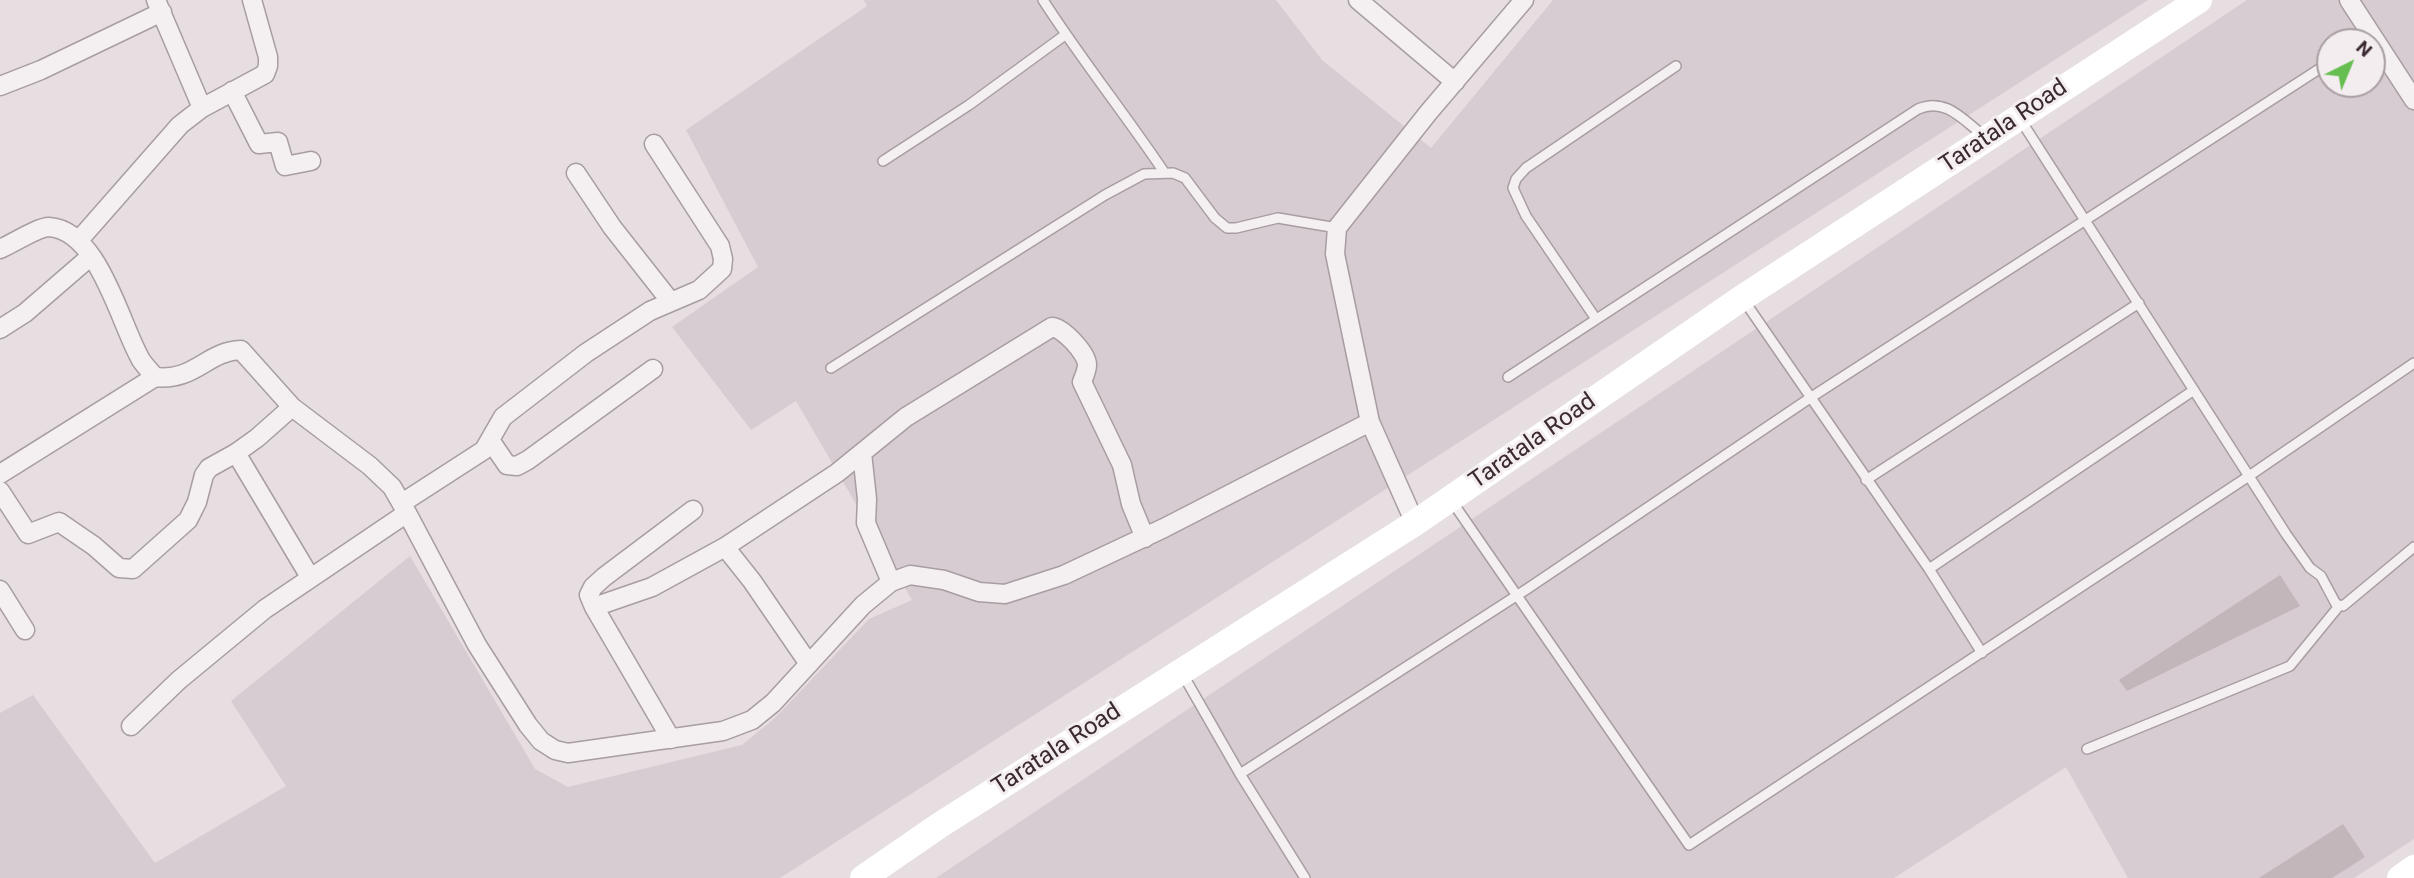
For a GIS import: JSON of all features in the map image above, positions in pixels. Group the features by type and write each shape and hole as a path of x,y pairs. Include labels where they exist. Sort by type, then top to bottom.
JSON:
{"street":[{"path":"79,240 180,125 202,108 265,74 268,57 252,0"},
{"path":"1358,0 1455,82"},
{"path":"1415,523 1370,422 1335,254 1337,228 1524,0"},
{"name":"Taratala Road","path":"863,878 940,825 1415,523 1742,298 2199,0"},
{"path":"2349,0 2361,28"},
{"path":"0,86 41,71 159,6 202,108"},
{"path":"2386,65 2414,100"},
{"path":"232,91 259,144 278,142 285,166 311,161"},
{"path":"131,726 218,647 265,609 484,450 503,417 519,403 650,311 699,290 713,280 722,269 720,246 654,144"},
{"path":"576,173 612,227 671,302"},
{"path":"0,249 46,227 65,230 79,240 114,298 142,360 155,377"},
{"path":"0,329 25,313 91,256"},
{"path":"594,607 652,587 725,547 837,472 906,417 1048,329 1058,327 1063,329 1088,365 1082,382 1122,465 1131,504 1145,538"},
{"path":"0,474 155,377 171,379 192,371 228,350 241,350 292,407 370,466 391,487 405,508 477,645 528,725 541,741 555,750 568,753 723,731 752,720 773,703 863,605 891,582 910,575 944,580 979,592 1005,594 1064,576 1145,538 1370,422"},
{"path":"490,440 507,465 517,466 653,369"},
{"path":"0,491 28,534 59,522 94,546 119,568 133,569 188,520 209,468 236,453 292,407"},
{"path":"236,453 310,577"},
{"path":"862,453 867,499 866,523 891,582"},
{"path":"671,739 589,595 593,587 693,510"},
{"path":"725,547 752,581 809,664"},
{"path":"0,590 25,630"},
{"path":"2400,878 2414,868"}],"lane":[{"path":"1043,0 1065,35 1164,172"},
{"path":"883,161 969,105 1065,35"},
{"path":"1596,319 1526,216 1513,188 1516,179 1526,168 1676,66"},
{"path":"1240,774 1516,597 1810,398 2316,71"},
{"path":"1508,377 1918,109 1930,104 1941,105 1988,139"},
{"path":"2019,117 2249,476 2310,568 2321,576 2339,606"},
{"path":"831,368 1105,195 1144,174 1164,172 1185,178 1215,218 1227,228 1278,218 1337,228"},
{"path":"1742,298 1928,569 1982,653"},
{"path":"1867,480 2139,303"},
{"path":"1450,499 1689,845 2249,476 2414,363"},
{"path":"1928,569 2194,390"},
{"path":"2087,749 2290,666 2339,606 2343,606 2414,547"},
{"path":"1181,671 1240,774 1305,878"}],"shaded area":[{"path":"864,0 1276,0 1322,60 1431,148 1553,0 2148,0 780,878 0,878 0,713 33,695 155,863 286,786 231,701 410,556 535,769 568,787 742,745 775,718 869,619 912,600 796,401 751,430 672,327 758,267 686,130 867,6"},
{"path":"2247,0 2414,0 2414,839 2354,878 2128,878 2066,767 1894,878 936,878"}],"building":[{"path":"2280,575 2300,606 2127,691 2119,680"},
{"path":"2343,824 2365,857 2332,878 2259,878"}]}
